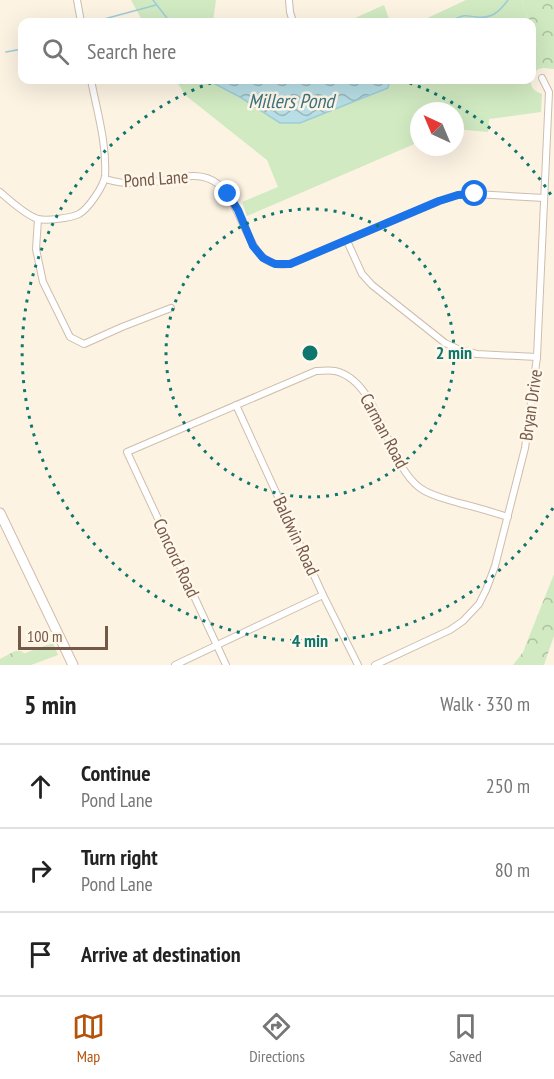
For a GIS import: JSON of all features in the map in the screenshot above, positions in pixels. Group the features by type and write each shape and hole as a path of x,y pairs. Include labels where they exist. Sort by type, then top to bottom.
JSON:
{"main road":[{"path":"0,513 73,665"}],"street":[{"path":"77,0 80,18"},
{"path":"289,0 292,18"},
{"name":"Bryan Drive","path":"375,665 450,630 463,621 479,604 495,566 525,448 537,357 549,92 542,78"},
{"path":"0,192 16,206 38,219 59,219 79,214 93,200 105,179 103,145 93,84"},
{"name":"Pond Lane","path":"105,179 116,183 147,183 189,176 205,177 217,183 228,194 238,210 253,246 263,258 275,264 290,264 458,195 544,198"},
{"path":"38,219 36,249 44,282 70,337 84,344 171,308"},
{"path":"347,241 362,274 372,285 445,343 477,354 537,357"},
{"name":"Carman Road","path":"127,452 316,371 335,371 350,378 363,389 403,468 422,490 438,497 508,517"},
{"name":"Baldwin Road","path":"236,405 323,595 358,665"},
{"name":"Concord Road","path":"127,452 226,665"},
{"path":"175,665 323,595"}],"green space":[{"path":"131,0 216,0 213,18 141,18"},
{"path":"466,0 522,0 528,18 428,18"},
{"path":"522,0 554,0 554,69 544,68 536,43 536,18 528,18"},
{"path":"384,5 389,18 355,18"},
{"path":"536,43 544,68 536,71"},
{"path":"178,84 531,84 537,92 542,94 541,112 489,119 488,132 464,130 464,102 410,102 410,146 247,216 242,202 278,187 267,160 185,95"},
{"path":"554,574 554,636 544,665 513,665 523,652"},
{"path":"53,643 58,655 31,665 0,665 0,662"},
{"path":"15,651 24,653 19,665 0,665 0,659"}],"water":[{"name":"Millers Pond","path":"215,84 389,84 388,88 300,123 280,123"}],"waterway":[{"path":"153,0 167,18"},
{"path":"457,18 491,16 508,0"},
{"path":"108,18 156,5"},
{"path":"6,52 18,50"}],"route":[{"path":"228,194 238,210 253,246 263,258 275,264 290,264 439,201 458,195 475,194"}]}
